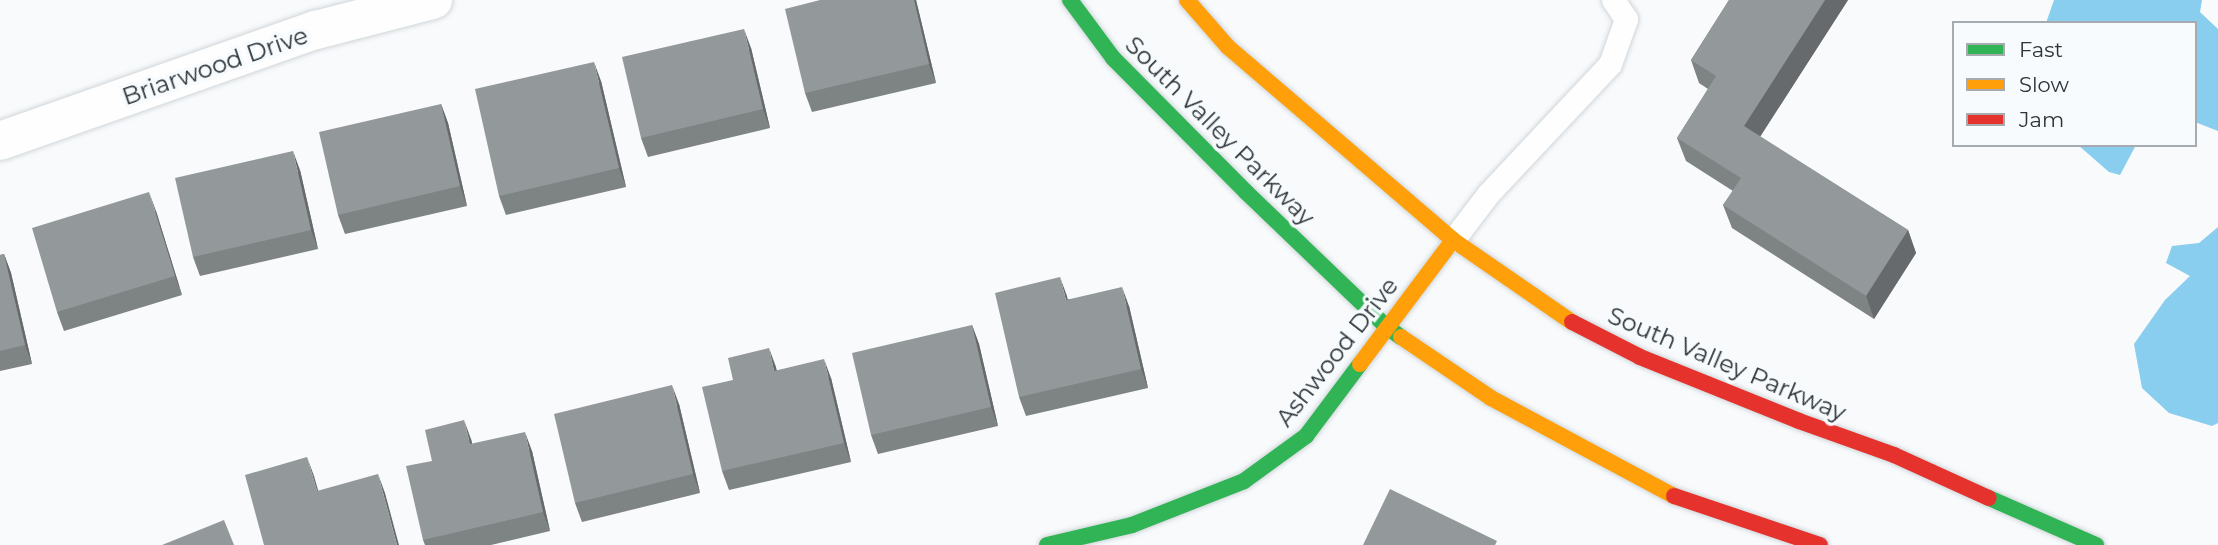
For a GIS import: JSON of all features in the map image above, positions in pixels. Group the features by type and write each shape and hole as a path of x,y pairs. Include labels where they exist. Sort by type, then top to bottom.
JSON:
{"main road":[{"name":"South Valley Parkway","path":"1070,0 1122,67 1246,192 1387,327 1491,398 1665,493 1821,545"},
{"name":"South Valley Parkway","path":"1187,0 1228,47 1453,240 1569,321 1640,357 1799,421 1894,455 2096,545"},
{"name":"Ashwood Drive","path":"1047,545 1132,525 1244,481 1306,436 1453,240"}],"street":[{"name":"Briarwood Drive","path":"0,141 317,30 433,0"}],"lane":[{"path":"1453,240 1482,201 1610,64 1626,19 1614,0"}],"water":[{"path":"2054,0 2202,0 2200,12 2218,29 2218,131 2197,123 2197,21 2047,21"},
{"path":"2080,147 2135,147 2120,175 2109,172"},
{"path":"2218,227 2218,423 2212,426 2169,413 2142,388 2134,344 2165,300 2190,276 2166,263 2172,246 2199,243"}],"building":[{"path":"820,0 914,0 929,64 805,93 785,9"},
{"path":"1729,0 1825,0 1744,126 1908,230 1866,296 1723,205 1741,178 1677,138 1716,76 1691,60"},
{"path":"744,29 763,109 641,138 622,57"},
{"path":"594,62 619,168 499,196 475,89"},
{"path":"441,104 460,186 338,215 319,132"},
{"path":"293,151 311,230 193,257 175,178"},
{"path":"149,192 175,276 57,312 32,228"},
{"path":"4,254 25,345 0,351 0,255"},
{"path":"1060,277 1066,300 1122,287 1141,369 1019,397 995,293"},
{"path":"972,325 991,407 871,435 852,353"},
{"path":"769,348 774,371 824,359 844,443 722,471 702,387 733,380 728,358"},
{"path":"672,385 693,474 575,503 554,414"},
{"path":"464,420 470,444 525,432 543,512 423,540 406,466 432,461 425,430"},
{"path":"307,457 317,491 378,474 397,545 264,545 245,475"},
{"path":"1390,489 1497,541 1495,545 1363,545"},
{"path":"224,520 234,545 162,545"}],"traffic: fast":[{"path":"1070,0 1113,58 1246,192 1387,327 1401,337"},
{"path":"1047,545 1132,525 1244,481 1306,436 1360,364"},
{"path":"1989,498 2096,545"}],"traffic: slow":[{"path":"1187,0 1228,47 1453,240 1572,322"},
{"path":"1360,364 1453,240"},
{"path":"1401,337 1491,398 1674,496"}],"traffic: jam":[{"path":"1572,322 1640,357 1799,421 1894,455 1989,498"},
{"path":"1674,496 1820,545"}]}
